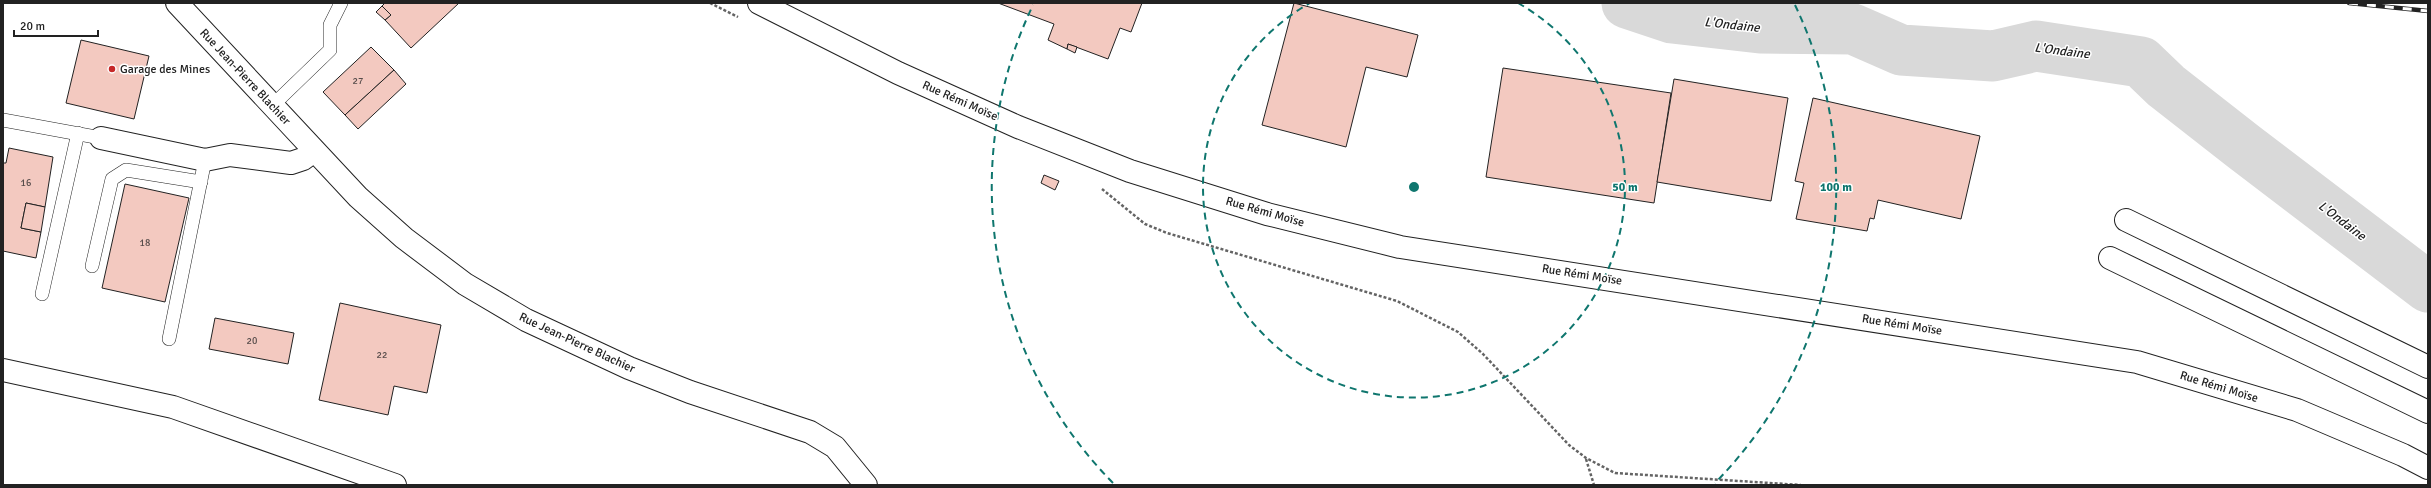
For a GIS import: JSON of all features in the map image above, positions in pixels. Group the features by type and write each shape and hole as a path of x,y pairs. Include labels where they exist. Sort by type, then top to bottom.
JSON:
{"street":[{"name":"Rue Jean-Pierre Blachier","path":"177,3 358,197 404,238 465,284 526,320 629,368 690,392 810,432 835,447 866,485"},
{"name":"Rue Rémi Moïse","path":"759,3 898,73 1018,127 1130,170 1267,214 1400,246 2137,362 2297,410 2403,455 2428,468"},
{"path":"101,138 205,160 230,155 291,163 303,159 314,151"},
{"path":"2126,220 2428,367"},
{"path":"2110,258 2428,412"},
{"path":"3,370 173,407 395,485"}],"lane":[{"path":"272,106 330,50 330,25 341,3"},
{"path":"3,120 101,138"},
{"path":"42,294 78,133"},
{"path":"169,339 205,160"},
{"path":"92,266 112,179 126,170 201,182"}],"path":[{"path":"1420,313 1458,332 1483,354 1569,445 1586,458 1615,473 1801,485"},
{"path":"1586,458 1594,485"}],"building":[{"path":"385,3 459,3 411,48 385,20 391,15 382,6"},
{"path":"998,3 1142,3 1131,32 1120,28 1108,59 1068,44 1067,49 1048,40 1054,24"},
{"path":"1294,3 1418,35 1407,77 1366,67 1346,147 1262,125"},
{"path":"382,6 391,15 385,20 376,12"},
{"path":"81,40 149,56 134,119 66,103"},
{"path":"1068,44 1077,47 1075,53 1067,49"},
{"path":"371,47 394,70 345,115 323,92"},
{"path":"1503,68 1671,93 1654,203 1486,177"},
{"path":"394,70 406,84 358,129 345,115"},
{"path":"1674,79 1788,98 1771,201 1657,182"},
{"path":"1813,98 1980,136 1961,219 1878,200 1874,219 1870,218 1867,231 1796,219 1804,183 1795,181"},
{"path":"9,148 53,157 45,207 26,203 21,228 41,232 36,258 3,251 3,163 6,163"},
{"path":"1044,175 1059,181 1055,190 1041,183"},
{"path":"125,184 189,198 165,302 102,288"},
{"path":"26,203 45,207 41,232 21,228"},
{"path":"340,303 441,325 427,393 394,386 388,415 319,400"},
{"path":"215,318 294,333 288,364 209,349"}],"waterway":[{"name":"L'Ondaine","path":"1627,3 1672,18 1760,28 1853,29 1901,50 1993,56 2036,46 2141,62 2166,86 2428,287"}],"railway":[{"path":"2349,3 2428,11"}],"place":[{"name":"Garage des Mines","path":"112,69"}]}
